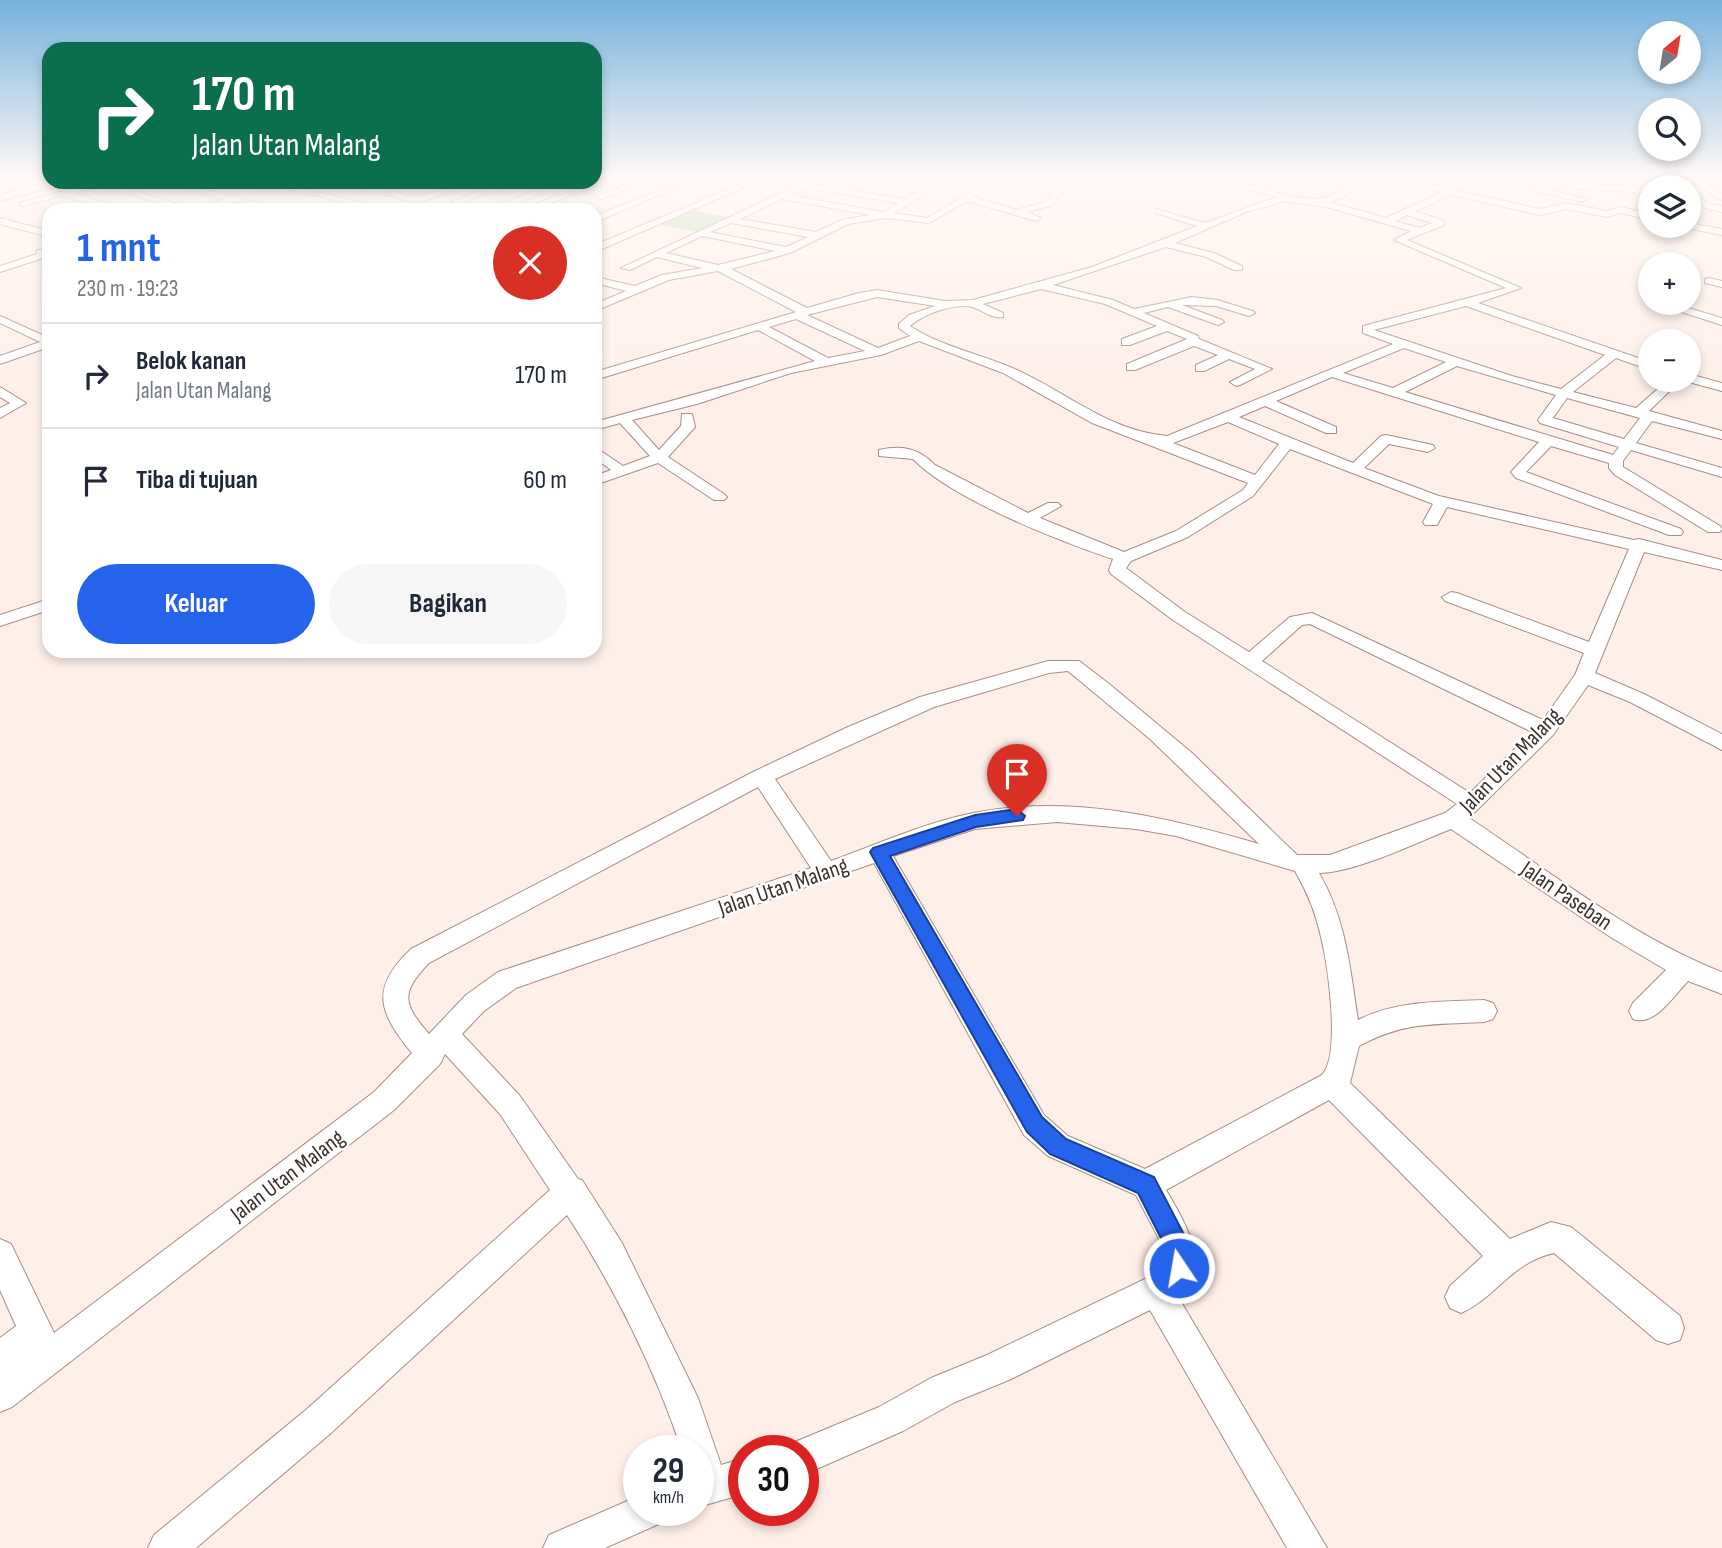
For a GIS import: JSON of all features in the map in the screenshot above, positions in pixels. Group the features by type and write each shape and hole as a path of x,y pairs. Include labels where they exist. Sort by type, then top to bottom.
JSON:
{"street":[{"path":"663,250 626,266 681,275"},
{"path":"602,301 666,277 721,268 787,250"},
{"path":"1147,250 1038,285 972,303 951,305 913,317 904,323 906,329 919,337 989,363 1097,420 1257,481"},
{"path":"1191,250 1210,255 1238,268"},
{"path":"1210,255 1220,250"},
{"path":"1424,250 1516,288 1365,330 1455,362 1563,394 1722,435"},
{"path":"655,254 721,268 877,352"},
{"path":"731,254 757,260"},
{"path":"0,269 42,256"},
{"path":"1059,267 1075,274"},
{"path":"652,274 666,277"},
{"path":"1709,281 1722,284"},
{"path":"602,282 633,289"},
{"path":"1038,285 1101,299 1190,335 1194,338 1192,341"},
{"path":"602,374 873,293 891,293 951,305"},
{"path":"1134,312 1169,303 1206,299 1249,313"},
{"path":"972,303 999,315"},
{"path":"1169,303 1218,322"},
{"path":"1467,303 1638,362"},
{"path":"1700,315 1722,322"},
{"path":"0,319 42,339"},
{"path":"759,326 826,362"},
{"path":"1126,342 1168,326"},
{"path":"602,424 670,407 788,370 877,352 919,337"},
{"path":"1131,367 1192,341 1266,369 1236,382"},
{"path":"1155,441 1168,440 1267,402 1403,344"},
{"path":"0,360 42,345"},
{"path":"1614,354 1563,394 1545,420 1722,473"},
{"path":"1200,368 1229,355"},
{"path":"1393,393 1455,362"},
{"path":"1331,373 1547,442 1616,461"},
{"path":"1701,381 1722,387"},
{"path":"0,391 19,404 0,414"},
{"path":"1664,392 1644,414 1616,461 1616,468 1718,529"},
{"path":"1267,402 1331,430"},
{"path":"602,479 659,458 688,427 687,417"},
{"path":"1228,417 1354,470 1443,502 1639,544 1722,565"},
{"path":"623,418 659,458 719,497"},
{"path":"1354,470 1386,439 1428,447"},
{"path":"1547,442 1518,472 1521,475 1675,531"},
{"path":"884,453 908,452 918,456 930,468 963,488 1027,519 1125,558 1198,526 1248,493 1287,443"},
{"path":"602,456 622,472"},
{"path":"1431,522 1443,502"},
{"path":"1027,519 1053,506"},
{"path":"1639,544 1660,533 1718,529"},
{"name":"Jalan Utan Malang","path":"0,1395 42,1345 384,1101 483,995 508,980 975,821 1057,814 1109,817 1176,828 1297,863 1317,866 1344,860 1462,811 1546,730 1584,676 1639,544"},
{"name":"Jalan Paseban","path":"1125,558 1118,564 1117,570 1122,576 1251,660 1462,811 1621,931 1684,968 1722,983"},
{"path":"1451,597 1595,651"},
{"path":"0,621 42,606"},
{"path":"1251,660 1296,621 1312,618 1546,730"},
{"path":"717,1483 686,1410 611,1254 570,1191 510,1105 438,1045 398,1016 392,993 396,981 420,956 762,776 905,710 1048,667 1072,664 1130,707 1297,863 1321,897 1334,938 1347,1039 1341,1074 1332,1084 1146,1185"},
{"path":"1584,676 1647,703 1722,743"},
{"path":"762,776 826,872"},
{"path":"819,1450 891,1419 943,1390 997,1368 1156,1290 1177,1273 1181,1255 1146,1185 1058,1146 1034,1125 879,852"},
{"path":"1642,1011 1684,968"},
{"path":"1347,1039 1379,1022 1406,1015 1484,1011"},
{"path":"1332,1084 1506,1257"},
{"path":"167,1548 318,1420 570,1191"},
{"path":"1461,1297 1506,1257 1551,1237 1560,1238 1668,1328"},
{"path":"0,1255 42,1345 0,1359"},
{"path":"1156,1290 1308,1548"},
{"path":"562,1548 623,1521"}],"route":[{"path":"1017,816 975,821 931,833 879,852 1034,1125 1044,1137 1069,1152 1146,1185 1178,1246 1181,1255 1179,1268"}]}
